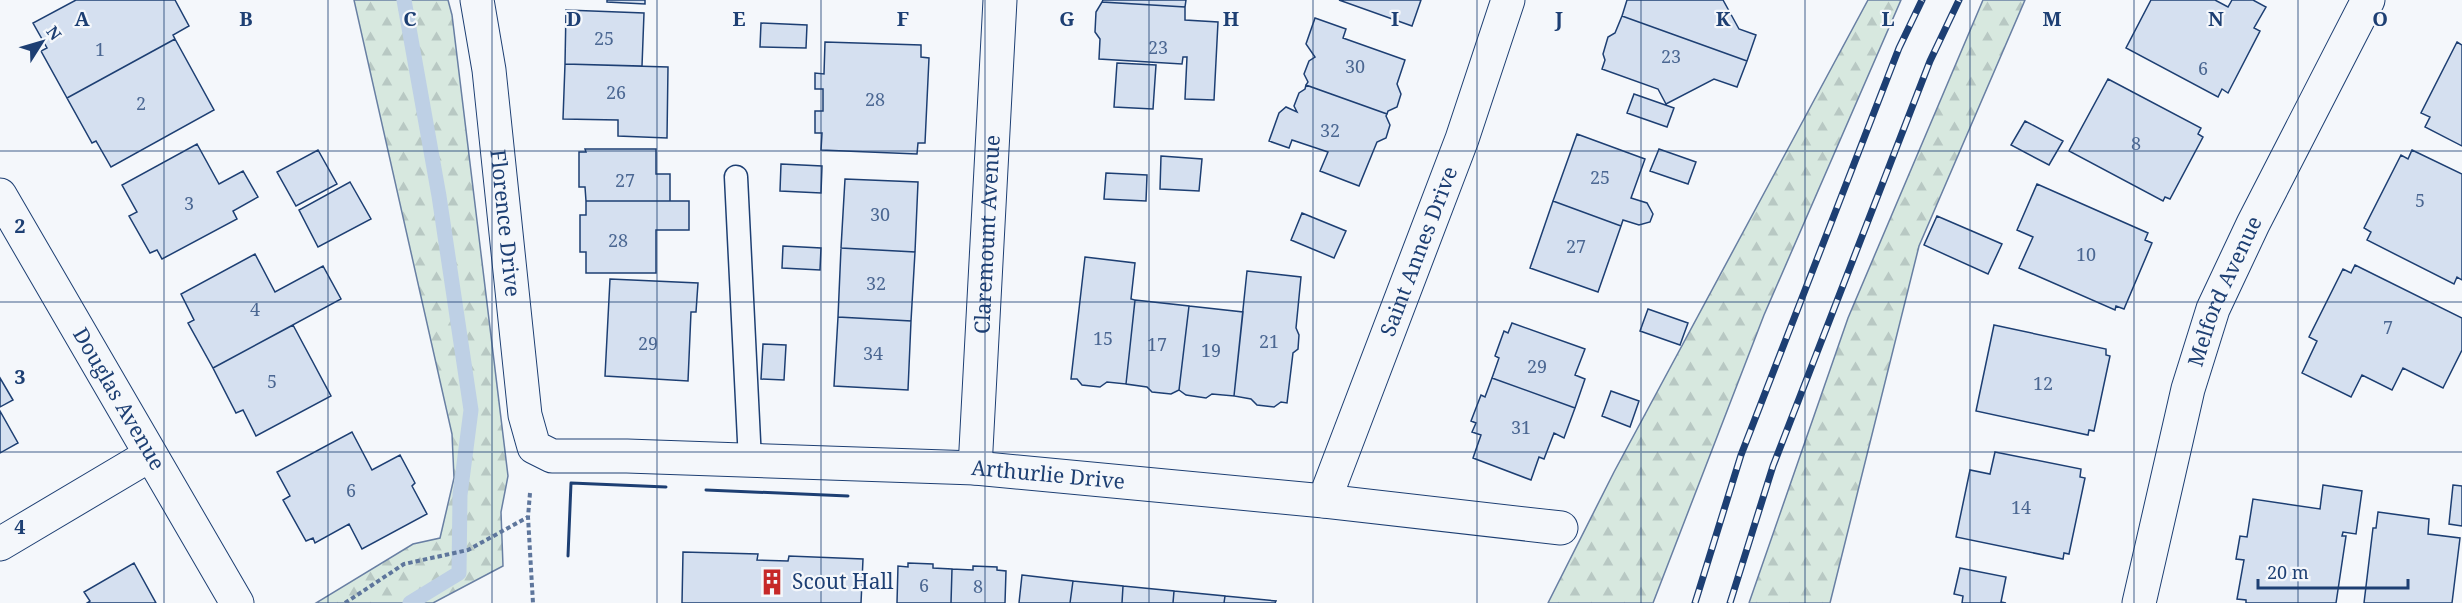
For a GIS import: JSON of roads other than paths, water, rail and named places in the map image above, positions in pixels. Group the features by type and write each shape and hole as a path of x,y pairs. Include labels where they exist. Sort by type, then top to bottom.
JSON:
{"street":[{"name":"Florence Drive","path":"477,0 489,70 525,415 534,447"},
{"name":"Claremount Avenue","path":"975,468 1000,0"},
{"name":"Saint Annes Drive","path":"1324,501 1462,139 1508,0"},
{"name":"Melford Avenue","path":"2139,603 2188,389 2214,309 2253,224 2368,0"},
{"name":"Douglas Avenue","path":"0,195 237,603"},
{"name":"Arthurlie Drive","path":"534,447 552,456 975,468 1324,501 1561,528"},
{"path":"0,544 150,455"}],"lane":[{"path":"736,177 750,460"}],"waterway":[{"path":"404,0 439,196 471,410 460,495 459,573 410,603"}],"railway":[{"path":"1695,603 1741,455 1899,48 1922,0"},
{"path":"1730,603 1773,466 1930,61 1959,0"}],"place":[{"name":"Scout Hall","path":"772,582"}]}
